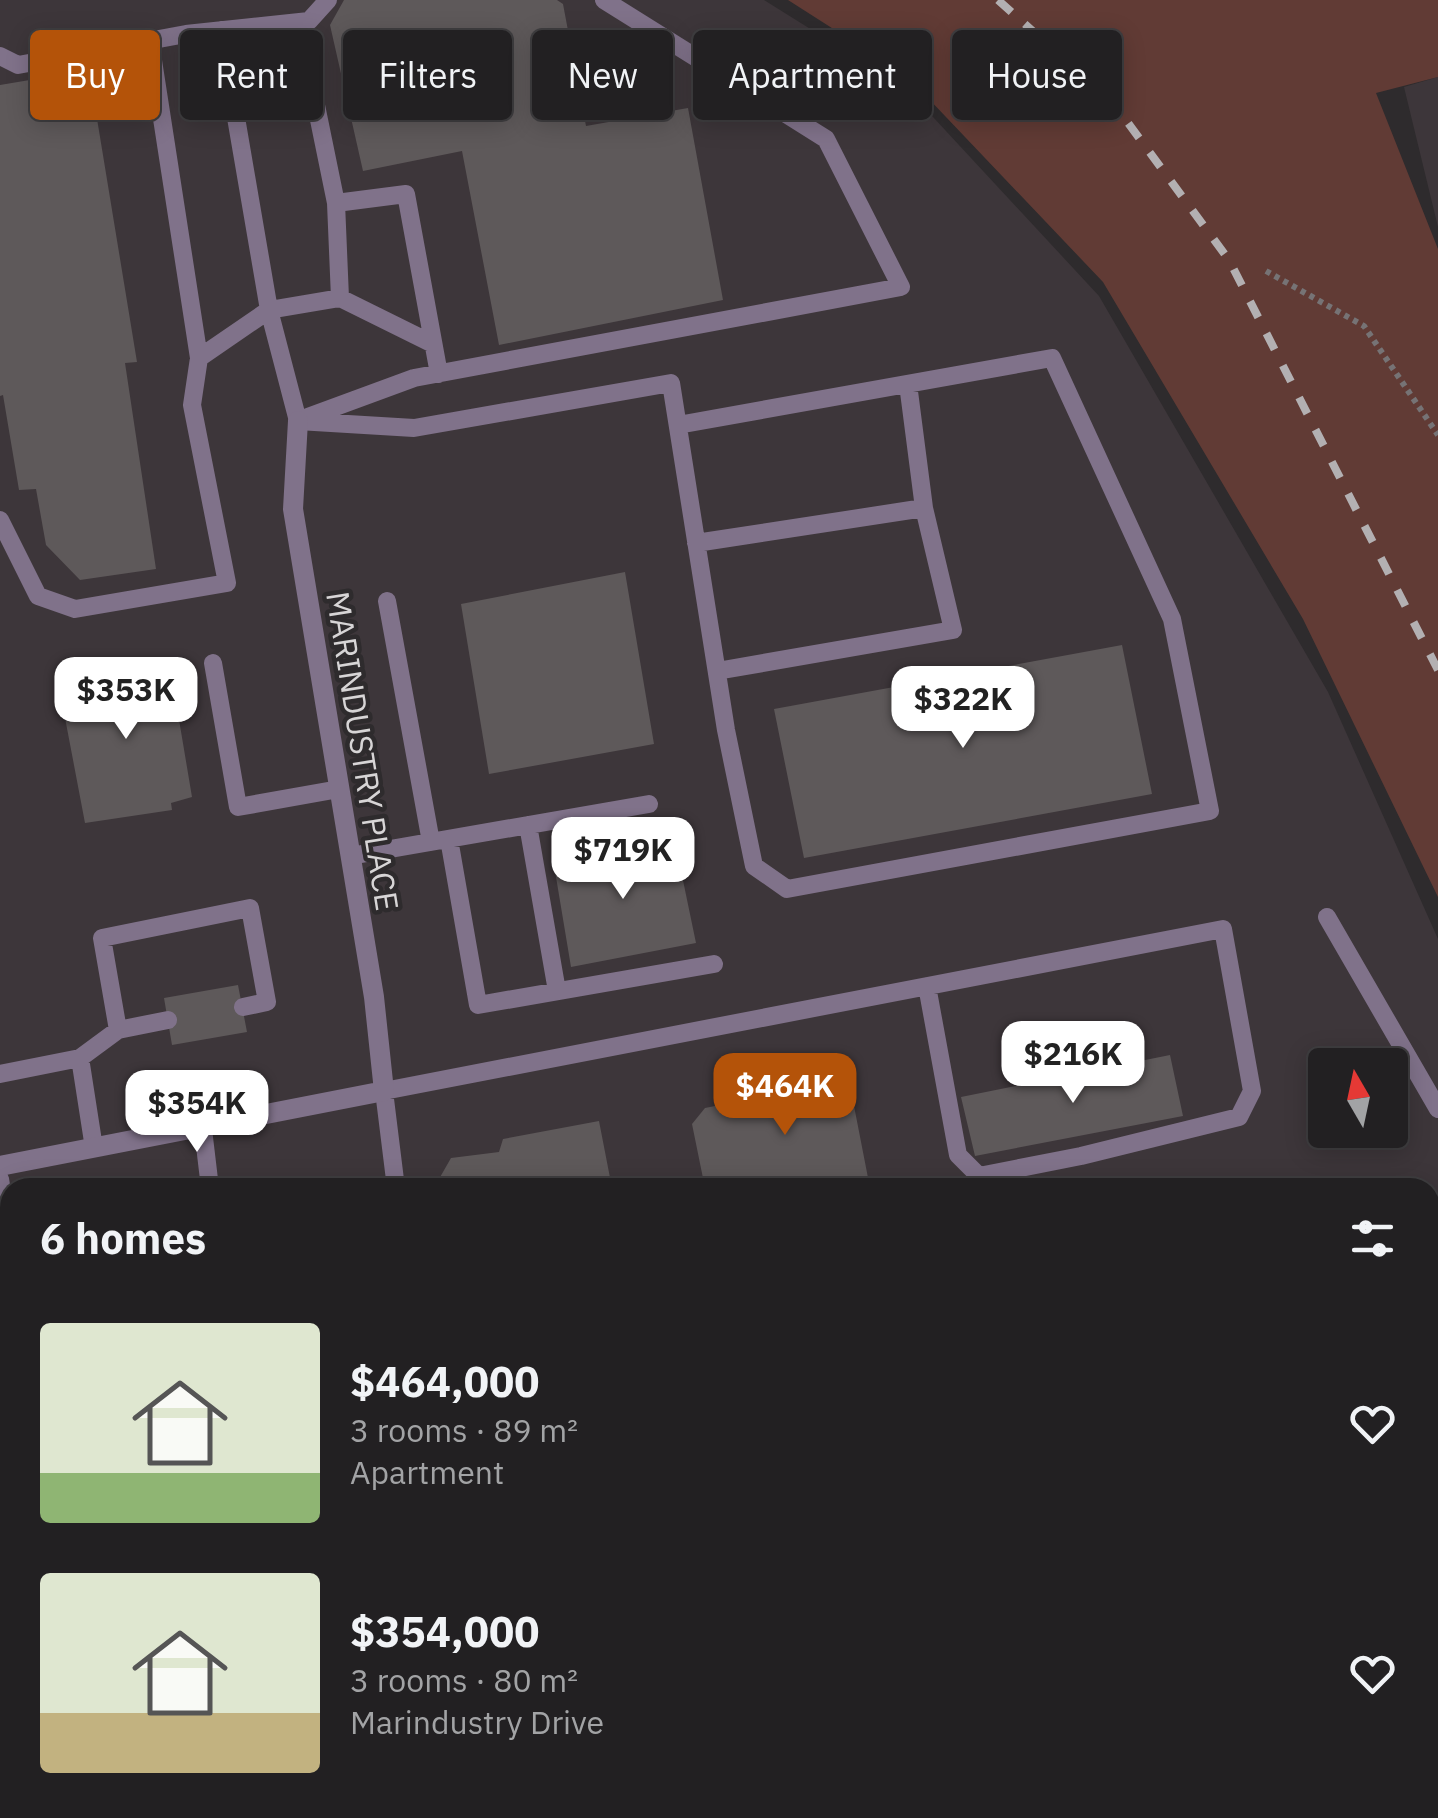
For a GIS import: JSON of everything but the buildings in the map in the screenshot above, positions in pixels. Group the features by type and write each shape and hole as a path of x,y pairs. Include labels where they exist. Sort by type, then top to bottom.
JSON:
{"street":[{"name":"MARINDUSTRY PLACE","path":"298,421 293,510 374,997 384,1091"},
{"path":"0,1166 384,1091"}],"lane":[{"path":"220,30 309,21 328,0"},
{"path":"298,421 414,378 900,287 826,139 604,0"},
{"path":"299,22 336,204 340,298"},
{"path":"0,56 18,65 30,63"},
{"path":"0,520 38,596 75,609 227,583 192,405 199,358 160,106"},
{"path":"236,120 270,310 298,421"},
{"path":"336,204 406,194 438,374"},
{"path":"199,358 270,310 340,298 433,344"},
{"path":"298,421 414,428 671,383 716,671 754,866 786,888 1210,810 1172,619 1052,358 678,424"},
{"path":"716,671 953,630 924,508 908,384"},
{"path":"696,542 924,508"},
{"path":"387,602 478,1005 714,964"},
{"path":"213,663 238,806 339,789"},
{"path":"350,856 650,804"},
{"path":"528,825 557,992"},
{"path":"118,1030 102,938 250,908 267,1002 243,1007"},
{"path":"1327,917 1438,1108"},
{"path":"395,1178 384,1091 927,986 1223,929 1252,1091 1239,1117 1081,1156 979,1176 958,1155 927,986"},
{"path":"0,1074 80,1058 118,1030 168,1020"},
{"path":"80,1058 94,1148"},
{"path":"203,1129 209,1178"}],"path":[{"path":"1266,271 1364,326 1438,434"}],"shaded area":[{"path":"0,0 764,0 812,30 693,30 693,120 932,120 932,116 1099,296 1328,692 1438,939 1438,1178 0,1178"},
{"path":"788,0 1438,0 1438,77 1376,93 1438,249 1438,897 1303,619 1103,282 932,102 932,30 835,30"},
{"path":"1438,77 1438,227 1404,87"}],"railway":[{"path":"998,0 1114,104 1229,260 1438,670"}]}
